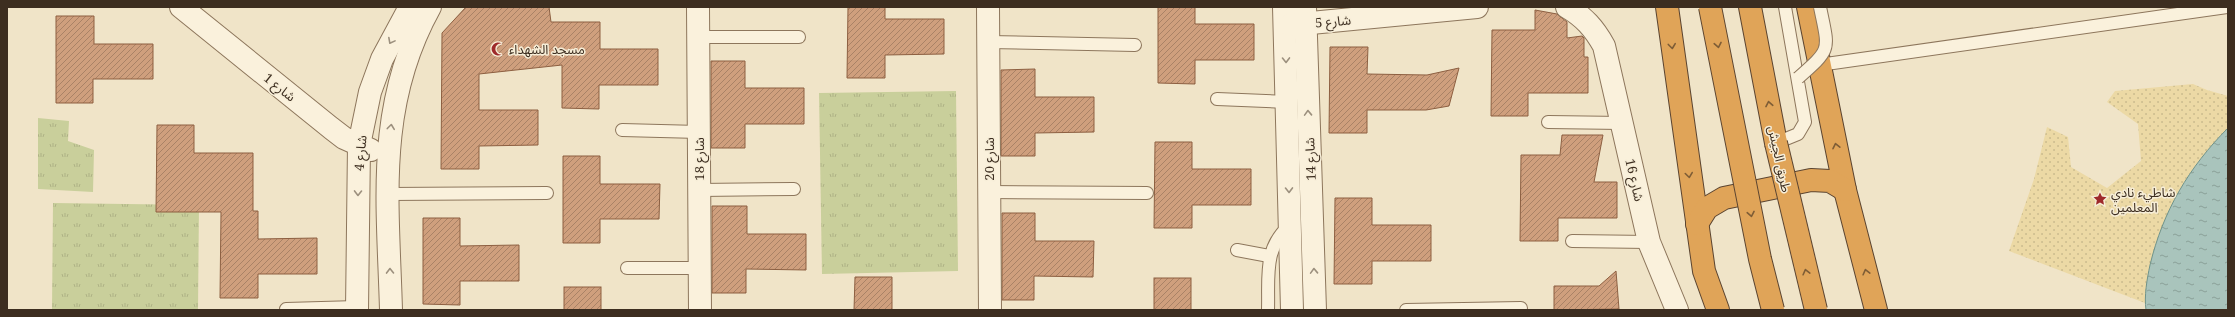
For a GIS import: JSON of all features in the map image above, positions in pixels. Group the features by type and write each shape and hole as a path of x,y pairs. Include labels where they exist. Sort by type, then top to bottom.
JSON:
{"highway":[{"path":"1667,7 1696,224 1704,271 1718,310"},
{"path":"1710,7 1760,259 1773,310"},
{"name":"طريق الجيش","path":"1750,7 1776,143 1816,310"},
{"path":"1808,7 1845,190 1876,310"},
{"path":"1696,224 1707,208 1724,198 1811,180 1830,181 1845,190"}],"street":[{"name":"شارع 4","path":"357,309 359,145 370,92 382,59 410,7"},
{"path":"391,310 387,154 393,107 404,64 430,7"},
{"name":"شارع 18","path":"698,7 700,310"},
{"name":"شارع 20","path":"988,7 990,310"},
{"name":"شارع 5","path":"1295,16 1477,7"},
{"name":"شارع 16","path":"1567,7 1581,15 1594,29 1604,46 1649,242 1677,310"},
{"name":"شارع 1","path":"183,8 331,128 359,145 387,154"},
{"name":"شارع 14","path":"1292,310 1287,102 1295,16"},
{"name":"شارع 14","path":"1295,16 1315,310"}],"lane":[{"path":"1776,143 1798,134 1804,126 1805,119 1785,7"},
{"path":"1798,78 1825,50 1826,40 1820,7"},
{"path":"1819,65 2227,7"},
{"path":"698,37 799,37"},
{"path":"988,42 1135,45"},
{"path":"1217,99 1287,102"},
{"path":"1548,122 1622,123"},
{"path":"622,130 699,132"},
{"path":"699,190 794,189"},
{"path":"989,192 1147,193"},
{"path":"388,194 547,193"},
{"path":"1268,310 1269,256 1273,244 1280,233 1290,225"},
{"path":"1572,241 1649,242"},
{"path":"1237,250 1269,256"},
{"path":"627,268 699,268"},
{"path":"1406,310 1521,308"},
{"path":"286,309 357,309"}],"sand":[{"name":"شاطيء نادي المعلمين","path":"2193,84 2228,96 2228,128 2210,147 2195,167 2171,208 2155,253 2145,303 2009,251 2034,179 2047,127 2068,137 2071,167 2107,188 2141,161 2138,124 2107,102 2115,91"}],"green space":[{"path":"956,91 958,271 822,274 819,93"},
{"path":"38,118 69,121 68,141 94,150 93,192 38,189"},
{"path":"53,203 199,205 198,310 52,310"}],"water":[{"path":"2228,128 2228,310 2146,310 2146,293 2150,265 2155,245 2170,208 2179,191 2201,158"}],"building":[{"path":"466,7 549,7 551,22 600,22 600,49 658,49 658,85 599,85 599,109 562,108 562,65 479,74 479,110 538,110 538,145 479,146 479,169 441,169 442,33"},
{"path":"848,7 885,7 885,19 944,19 944,54 885,55 885,78 847,78"},
{"path":"1158,7 1195,7 1195,24 1254,24 1254,60 1195,60 1195,84 1158,83"},
{"path":"1535,10 1557,14 1567,22 1567,38 1582,36 1584,38 1584,57 1588,57 1588,93 1528,93 1528,116 1491,116 1492,30 1535,30"},
{"path":"56,16 94,16 94,44 153,44 153,79 93,79 93,103 56,103"},
{"path":"1330,47 1368,47 1367,74 1427,75 1459,68 1449,106 1426,110 1367,110 1367,133 1329,133"},
{"path":"711,61 745,61 745,88 804,88 804,124 745,124 745,148 711,148"},
{"path":"1035,69 1035,97 1094,97 1094,132 1035,133 1035,156 1001,156 1001,70"},
{"path":"157,125 194,125 194,153 253,153 253,211 258,211 258,239 317,238 317,274 258,274 258,298 220,298 221,212 156,212"},
{"path":"1562,135 1603,135 1594,182 1617,182 1617,218 1558,218 1558,241 1520,241 1521,155 1560,155"},
{"path":"1155,142 1192,142 1192,169 1251,169 1251,205 1192,205 1192,228 1154,228"},
{"path":"563,156 600,156 600,184 660,184 659,219 600,219 600,243 563,243"},
{"path":"1335,198 1372,198 1372,225 1431,225 1431,261 1372,261 1372,284 1334,284"},
{"path":"712,206 747,206 747,234 806,234 806,270 746,269 746,293 712,293"},
{"path":"1002,213 1035,213 1035,241 1094,241 1093,277 1034,276 1034,300 1002,300"},
{"path":"423,218 460,218 460,246 519,245 519,281 460,281 460,305 423,304"},
{"path":"1616,271 1619,309 1554,310 1554,286 1599,286"},
{"path":"855,277 892,277 892,310 854,310"},
{"path":"1154,278 1191,278 1191,310 1154,310"},
{"path":"564,287 601,287 601,310 564,310"}],"place":[{"name":"مسجد الشهداء","path":"498,49"},
{"name":"شاطيء نادي المعلمين","path":"2100,199"}]}
